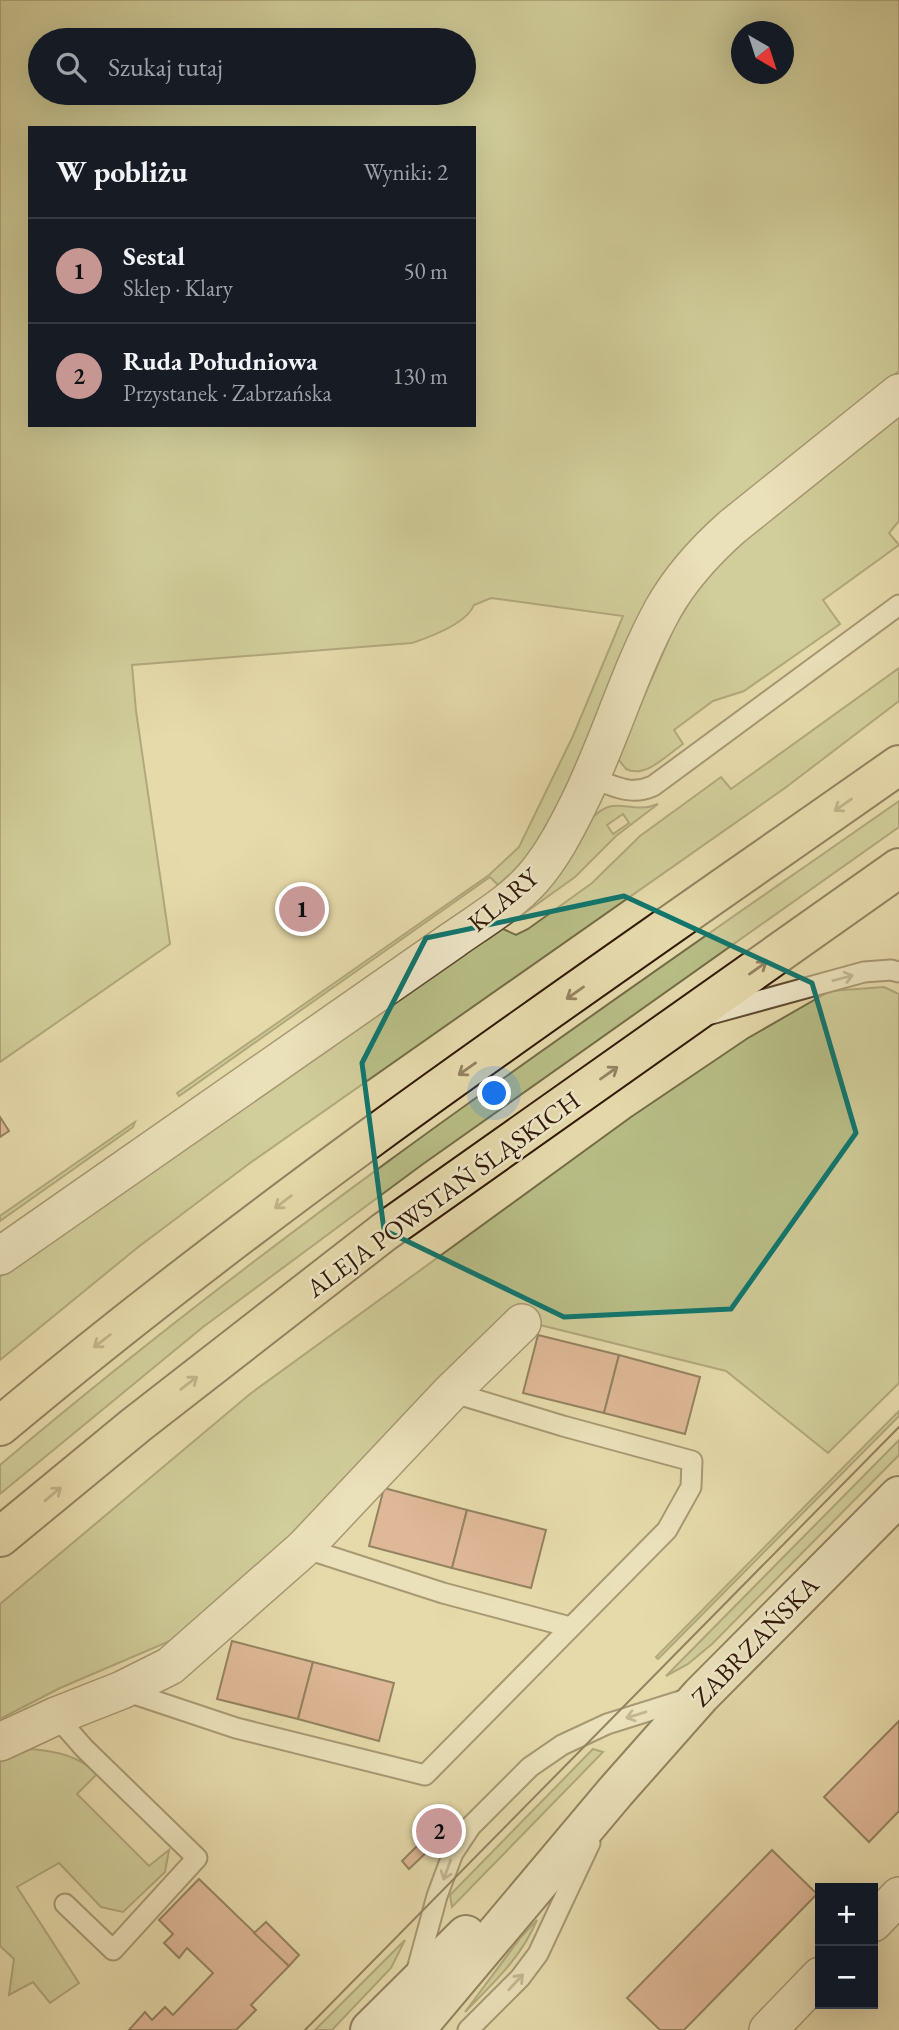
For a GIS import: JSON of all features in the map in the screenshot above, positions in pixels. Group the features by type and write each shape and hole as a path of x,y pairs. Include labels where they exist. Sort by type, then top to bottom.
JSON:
{"main road":[{"path":"0,1426 93,1348 318,1175 899,765"},
{"name":"ALEJA POWSTAŃ ŚLĄSKICH","path":"0,1537 135,1425 384,1232 899,868"}],"street":[{"name":"KLARY","path":"0,1256 510,899 544,864 563,836 592,778 648,639 664,607 685,576 707,549 732,527 899,393"},
{"path":"0,1742 122,1690 170,1665 304,1548 451,1392 522,1323"},
{"name":"ZABRZAŃSKA","path":"415,2030 616,1791 701,1695 899,1496"},
{"name":"ZABRZAŃSKA","path":"370,2030 412,1986 616,1791"},
{"path":"878,1918 899,1896"},
{"path":"768,2030 815,1981"}],"lane":[{"path":"592,778 633,792 653,786 899,605"},
{"path":"683,1021 864,972 899,972"},
{"path":"122,1690 236,1728 425,1774 667,1530 691,1487 692,1461 451,1392"},
{"path":"304,1548 443,1593 570,1628"},
{"path":"412,1986 437,1896 453,1853 471,1826 530,1766 562,1745 607,1724 701,1695"},
{"path":"56,1716 84,1748 197,1858 113,1950 65,1904"},
{"path":"468,2030 520,1978 538,1954 571,1880 616,1791"}],"highlighted area":[{"path":"624,896 812,983 856,1133 731,1309 564,1317 384,1230 362,1063 426,938"}],"green space":[{"path":"0,0 899,0 899,371 742,496 698,533 680,554 559,808 517,869 499,886 490,877 179,1096 177,1093 489,875 519,847 573,736 623,616 491,598 474,605 464,618 447,628 412,643 132,665 136,711 170,944 0,1062"},
{"path":"899,415 899,521 889,533 899,545 823,600 840,624 744,691 713,701 674,730 683,744 656,764 641,771 626,769 619,760 619,753 674,628 693,596 723,559 769,518"},
{"path":"899,668 899,701 785,788 250,1163 137,1248 0,1360 0,1277 501,928 516,935 528,929 592,883 640,836 721,777 731,789"},
{"path":"899,801 899,827 423,1164 203,1327 0,1494 0,1465 217,1290 442,1122"},
{"path":"658,804 616,836 575,877 522,915 520,913 591,819 600,811 616,806 648,807","holes":["623,814 629,823 613,834 607,825"]},
{"path":"884,987 899,994 899,1383 828,1453 726,1371 536,1324 518,1304 360,1465 326,1504 184,1635 60,1688 0,1719 0,1604 250,1394 631,1117 748,1038 830,991"},
{"path":"135,1122 133,1127 0,1221 0,1216"},
{"path":"899,1411 899,1416 658,1659 656,1657"},
{"path":"899,1440 899,1455 712,1644 688,1664 666,1676"},
{"path":"31,1749 66,1755 98,1773 77,1794 149,1866 169,1850 165,1872 123,1912 101,1907 59,1863 17,1887 79,1983 50,2003 33,1982 9,1995 14,1959 0,1946 0,1761"},
{"path":"593,1749 603,1752 452,1907 450,1895"},
{"path":"537,1920 515,1958 465,2012 521,1937"},
{"path":"405,1940 391,1968 332,2030 315,2030"}],"building":[{"path":"0,1117 9,1131 0,1137"},
{"path":"538,1335 619,1355 604,1413 523,1393"},
{"path":"619,1355 700,1377 685,1434 604,1413"},
{"path":"384,1488 467,1510 452,1568 369,1546"},
{"path":"467,1510 546,1530 531,1588 452,1568"},
{"path":"232,1641 313,1662 298,1719 217,1699"},
{"path":"313,1662 394,1683 379,1741 298,1719"},
{"path":"899,1721 899,1811 869,1842 824,1797"},
{"path":"423,1840 431,1848 409,1869 402,1861"},
{"path":"772,1850 815,1892 815,1896 684,2030 660,2030 627,1998"},
{"path":"199,1879 289,1966 251,2005 256,2010 236,2030 129,2030 145,2012 152,2020 165,2007 173,2015 213,1973 187,1948 179,1958 164,1943 173,1934 159,1920"},
{"path":"266,1922 299,1955 289,1966 254,1933"}],"tram line":[{"path":"305,2030 899,1427"}],"place":[{"name":"Sestal","path":"302,909"},
{"name":"Ruda Południowa","path":"439,1831"}]}
